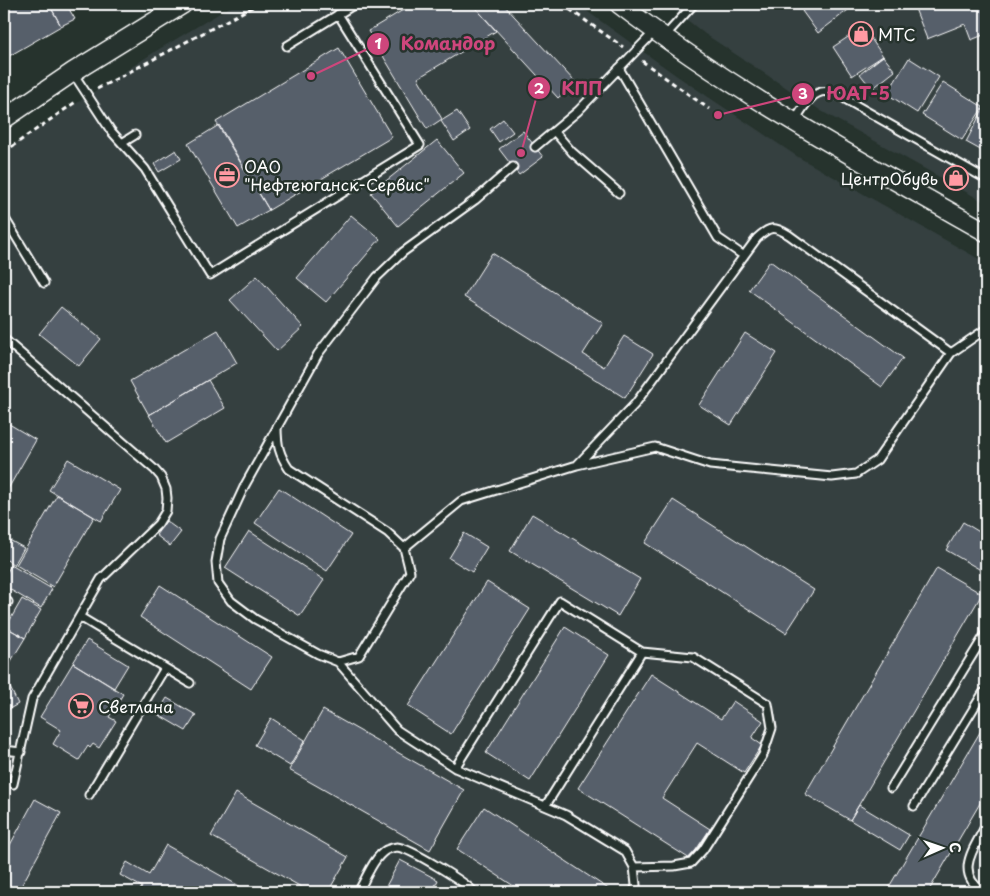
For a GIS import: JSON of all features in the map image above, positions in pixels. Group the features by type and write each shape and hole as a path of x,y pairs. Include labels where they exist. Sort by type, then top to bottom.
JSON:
{"street":[{"path":"4,118 73,72 183,4"},
{"path":"619,4 736,87 986,232"}],"lane":[{"path":"287,46 355,4"},
{"path":"536,147 578,111 619,68 694,4"},
{"path":"73,72 111,131 145,169 210,275 420,145 338,14"},
{"path":"619,68 718,238 744,256"},
{"path":"794,122 812,97 820,92 830,92 986,179"},
{"path":"554,131 572,152 619,193"},
{"path":"122,143 136,135"},
{"path":"513,167 475,200 403,252 377,277 318,354 245,485 220,539 216,562 218,583 231,601 255,619 318,654 338,662 397,730 455,768 546,805 625,851 634,867 636,886 634,892"},
{"path":"4,218 44,283"},
{"path":"577,465 635,404 757,238 766,230 778,228 951,353"},
{"path":"404,548 461,501 577,465 655,447 710,465 832,477 856,474 877,460 951,353 986,329"},
{"path":"4,339 154,469 161,477 166,489 167,498 166,511 158,524 102,579 32,699 13,784"},
{"path":"277,427 277,446 282,459 289,469 387,532 404,548 410,572 359,656 338,662"},
{"path":"455,768 560,601 642,652 693,657 768,704 772,728 763,755 704,850 691,863 674,866 634,867"},
{"path":"80,616 190,683"},
{"path":"891,788 986,633"},
{"path":"546,805 642,652"},
{"path":"89,794 165,668"},
{"path":"914,806 983,693 986,692"},
{"path":"4,750 21,752"},
{"path":"983,892 974,886 968,875 968,861 986,825"},
{"path":"358,892 379,855 388,849 399,847 438,866 469,886 474,892"}],"path":[{"path":"4,152 87,94 258,4"}],"shaded area":[{"path":"235,4 577,4 677,76 798,157 986,263 986,892 4,892 4,151 156,51"},
{"path":"667,4 986,4 986,203 823,112 705,34"}],"building":[{"path":"4,4 49,4 61,26 4,59"},
{"path":"49,4 66,4 75,19 61,26"},
{"path":"413,4 472,4 496,31 418,78 442,119 427,129 368,31"},
{"path":"472,4 503,4 575,82 558,98"},
{"path":"812,4 843,4 848,10 818,33 802,11"},
{"path":"920,4 986,4 986,34 971,40 965,24 927,39 914,6"},
{"path":"863,27 883,56 852,76 833,47"},
{"path":"339,48 392,137 269,210 216,122"},
{"path":"883,56 895,71 872,89 860,74"},
{"path":"909,58 939,77 917,113 887,94"},
{"path":"943,82 983,107 962,140 922,115"},
{"path":"983,109 986,111 986,153 966,142"},
{"path":"457,111 470,130 454,141 441,121"},
{"path":"503,119 513,132 499,142 490,129"},
{"name":"ОАО \"Нефтеюганск-Сервис\"","path":"219,125 269,210 238,228 188,144"},
{"path":"523,131 543,157 519,175 499,149"},
{"path":"437,140 464,173 398,226 371,193"},
{"path":"176,150 181,159 159,172 154,164"},
{"path":"351,215 380,239 326,302 297,278"},
{"path":"492,253 603,323 583,354 604,367 624,336 653,354 625,398 464,297"},
{"path":"770,261 903,358 882,387 749,290"},
{"path":"257,276 303,327 277,351 230,300"},
{"path":"61,307 101,339 79,366 39,334"},
{"path":"218,330 237,363 149,415 130,381"},
{"path":"745,333 777,353 731,425 699,405"},
{"path":"208,380 225,408 166,443 149,415"},
{"path":"4,421 36,440 4,496"},
{"path":"68,459 120,490 101,521 49,490"},
{"path":"279,488 351,535 327,571 255,523"},
{"path":"57,495 94,517 53,587 16,565"},
{"path":"673,500 814,590 786,633 645,543"},
{"path":"532,514 640,579 618,616 510,551"},
{"path":"166,521 181,532 170,546 156,535"},
{"path":"963,522 986,536 986,573 946,550"},
{"path":"249,531 324,580 300,616 225,568"},
{"path":"464,533 487,547 472,572 449,558"},
{"path":"4,537 24,548 14,565 4,558"},
{"path":"11,565 52,589 41,608 4,586 4,577"},
{"path":"937,568 982,594 850,820 805,794"},
{"path":"487,582 530,609 451,734 408,706"},
{"path":"160,585 272,657 251,689 140,617"},
{"path":"22,599 41,610 25,638 6,627"},
{"path":"4,626 25,638 8,666 4,664"},
{"path":"565,627 609,655 530,781 486,753"},
{"path":"87,640 128,665 114,688 73,663"},
{"name":"Светлана","path":"73,663 123,694 109,717 116,721 99,748 93,744 90,748 88,746 79,760 53,744 61,730 40,717"},
{"path":"651,674 721,719 733,701 763,721 752,738 762,745 744,773 697,743 662,798 710,829 690,859 578,788"},
{"path":"4,675 18,704 4,712"},
{"path":"167,698 196,715 186,731 157,714"},
{"path":"323,710 464,790 430,850 289,770"},
{"path":"271,718 305,740 290,766 255,745"},
{"path":"986,722 986,793 928,892 886,892"},
{"path":"236,793 348,857 328,892 310,892 211,836"},
{"path":"35,799 61,813 18,892 4,892 4,856"},
{"path":"859,805 909,835 900,850 850,820"},
{"path":"484,807 613,892 523,892 457,849"},
{"path":"166,845 250,892 139,892 142,887 120,875 127,862 149,875"},
{"path":"400,860 438,880 432,892 383,892"}],"place":[{"name":"МТС","path":"861,34"},
{"name":"Командор","path":"311,76"},
{"name":"ЮАТ-5","path":"718,115"},
{"name":"КПП","path":"521,153"},
{"name":"ОАО \"Нефтеюганск-Сервис\"","path":"227,175"},
{"name":"ЦентрОбувь","path":"956,178"},
{"name":"Светлана","path":"81,706"}]}
